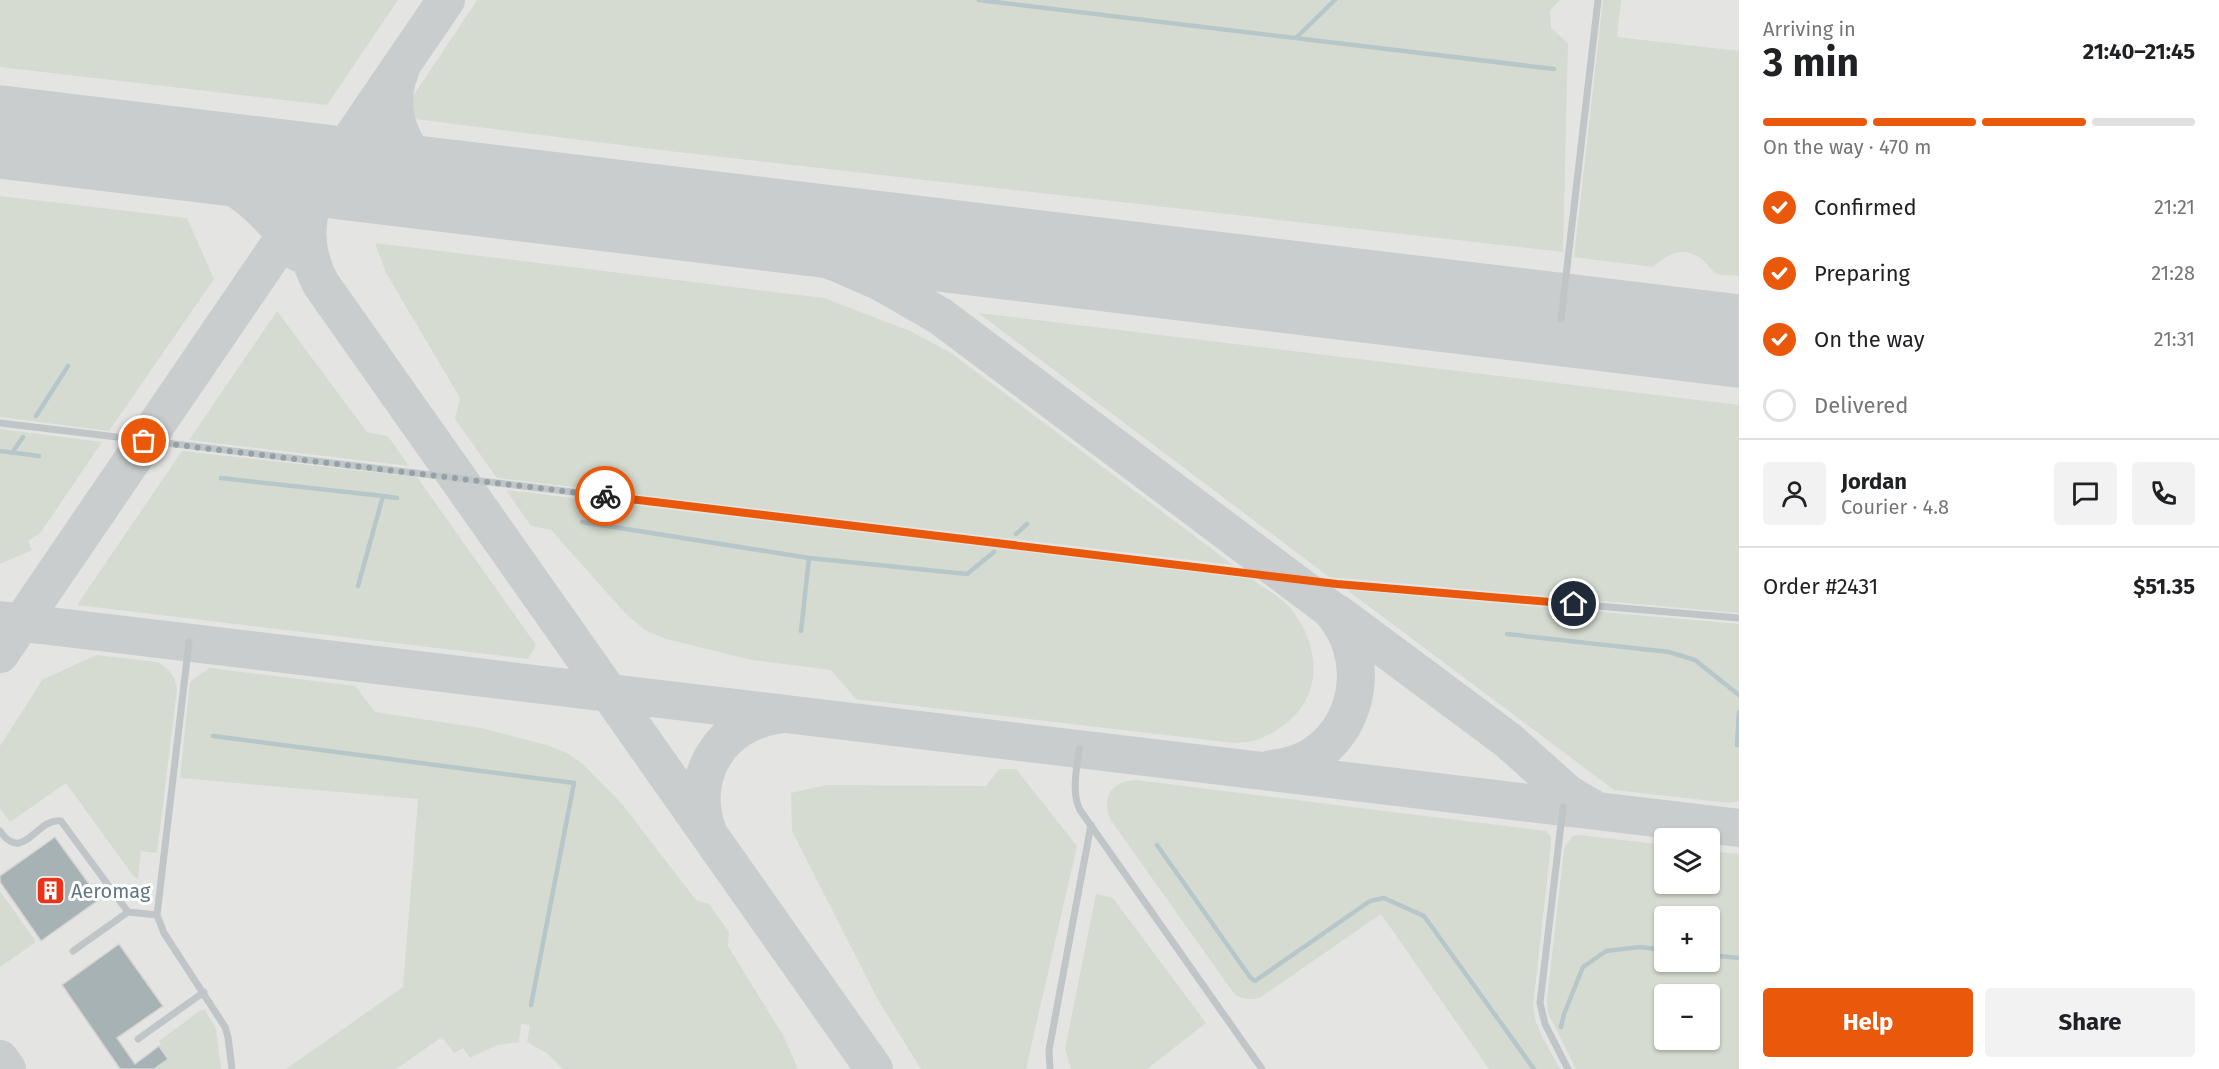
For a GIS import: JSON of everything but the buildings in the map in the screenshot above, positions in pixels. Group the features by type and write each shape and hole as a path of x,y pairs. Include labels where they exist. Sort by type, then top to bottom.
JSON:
{"lane":[{"path":"1561,319 1598,0"},
{"path":"0,423 1337,584 1739,618"},
{"path":"189,642 157,915 164,933 225,1027 232,1069"},
{"path":"1079,749 1076,802 1262,1069"},
{"path":"1563,807 1540,1003 1545,1024 1568,1069"},
{"path":"0,831 7,840 16,844 50,822 61,821 128,912"},
{"path":"1050,1069 1049,1050 1091,825"},
{"path":"73,951 128,912 157,915"},
{"path":"138,1039 204,993"}],"shaded area":[{"path":"0,0 1739,0 1739,1069 0,1069"},
{"path":"0,0 398,0 327,105 0,67"},
{"path":"477,0 1560,0 1550,10 1551,28 1568,43 1563,252 669,151 399,117"},
{"path":"1603,0 1621,0 1617,37 1739,51 1739,276 1715,273 1698,257 1685,252 1672,254 1653,267 1574,257"},
{"path":"0,196 187,218 214,279 109,431 0,417"},
{"path":"375,243 824,298 910,331 951,353 1233,565 497,478 455,419 460,398 386,273"},
{"path":"277,311 367,432 388,436 409,466 189,440"},
{"path":"978,313 1739,405 1739,613 1329,577"},
{"path":"0,429 102,442 41,532 28,541 32,550 0,564"},
{"path":"182,451 417,477 536,645 528,659 77,605"},
{"path":"506,490 1252,579 1288,606 1302,625 1313,656 1314,672 1311,687 1305,702 1281,727 1257,740 1234,743 856,699 831,670 752,660 666,639 645,630 625,613 551,530 531,526"},
{"path":"1347,590 1739,624 1739,801 1730,803 1614,790"},
{"path":"96,655 157,662 171,673 177,689 157,853 141,851 138,879 134,877 66,783 10,822 0,808 0,746 42,680"},
{"path":"209,668 355,686 375,712 481,728 547,745 567,753 584,765 622,804 696,900 709,904 729,932 728,946 784,1037 798,1069 563,1069 548,1054 527,1042 530,1025 521,1024 519,1042 497,1045 470,1058 463,1048 454,1053 442,1037 396,1069 286,1069 403,987 418,799 180,778 190,682"},
{"path":"999,769 1016,769 1077,846 1026,1069 921,1069 878,1000 792,831 791,793 827,785 986,786"},
{"path":"1136,780 1546,831 1551,837 1551,845 1533,1006 1539,1030 1560,1069 1489,1069 1381,914 1261,997 1248,999 1235,995 1110,819 1107,803 1111,791 1120,784"},
{"path":"1580,835 1654,844 1654,894 1720,894 1720,852 1739,854 1739,1069 1576,1069 1548,1013 1547,1000 1564,849 1572,836"},
{"path":"0,891 36,942 0,967"},
{"path":"1096,894 1113,898 1206,1023 1147,1069 1071,1069 1065,1049"},
{"path":"201,1010 205,1010 216,1029 221,1069 154,1069 168,1059 159,1046 161,1045 159,1041"}],"waterway":[{"path":"979,0 1554,69"},
{"path":"1296,38 1335,0"},
{"path":"36,416 68,366"},
{"path":"12,453 23,437"},
{"path":"0,451 39,456"},
{"path":"221,478 383,496 358,586"},
{"path":"383,496 397,498"},
{"path":"582,522 809,558 967,574 994,552"},
{"path":"1016,534 1027,524"},
{"path":"801,631 809,558"},
{"path":"1507,634 1669,652 1695,660 1739,695"},
{"path":"1737,745 1739,712"},
{"path":"213,736 574,783 531,1005"},
{"path":"1157,845 1255,981 1370,901 1384,898 1424,916 1534,1069"},
{"path":"1561,1027 1583,967 1606,951 1640,947 1654,949"},
{"path":"1720,956 1739,958"}],"taxiway":[{"path":"0,654 446,0"},
{"path":"400,71 394,100 395,115 405,143 424,165 437,174 480,190"},
{"path":"45,137 156,155 187,164 217,177 245,195 273,220 299,253"},
{"path":"306,210 325,196 335,192 356,185 390,179"},
{"path":"320,184 310,209 307,234 311,259 321,284 874,1069"},
{"path":"731,220 879,281 940,316 1330,609 1346,632 1354,657 1356,683 1350,708 1339,731 1322,749 1299,763 1271,769"},
{"path":"1337,613 1509,741 1568,794 1592,808"},
{"path":"0,620 1739,828"},
{"path":"708,832 703,812 702,792 713,756 725,741 740,729 757,720 778,715"},
{"path":"0,1059 7,1069"}],"runway":[{"path":"0,132 1739,341"}],"way so far":[{"path":"144,441 605,496"}],"place":[{"name":"Aeromag","path":"50,891"}],"route":[{"path":"605,496 1337,584 1574,604"}]}
